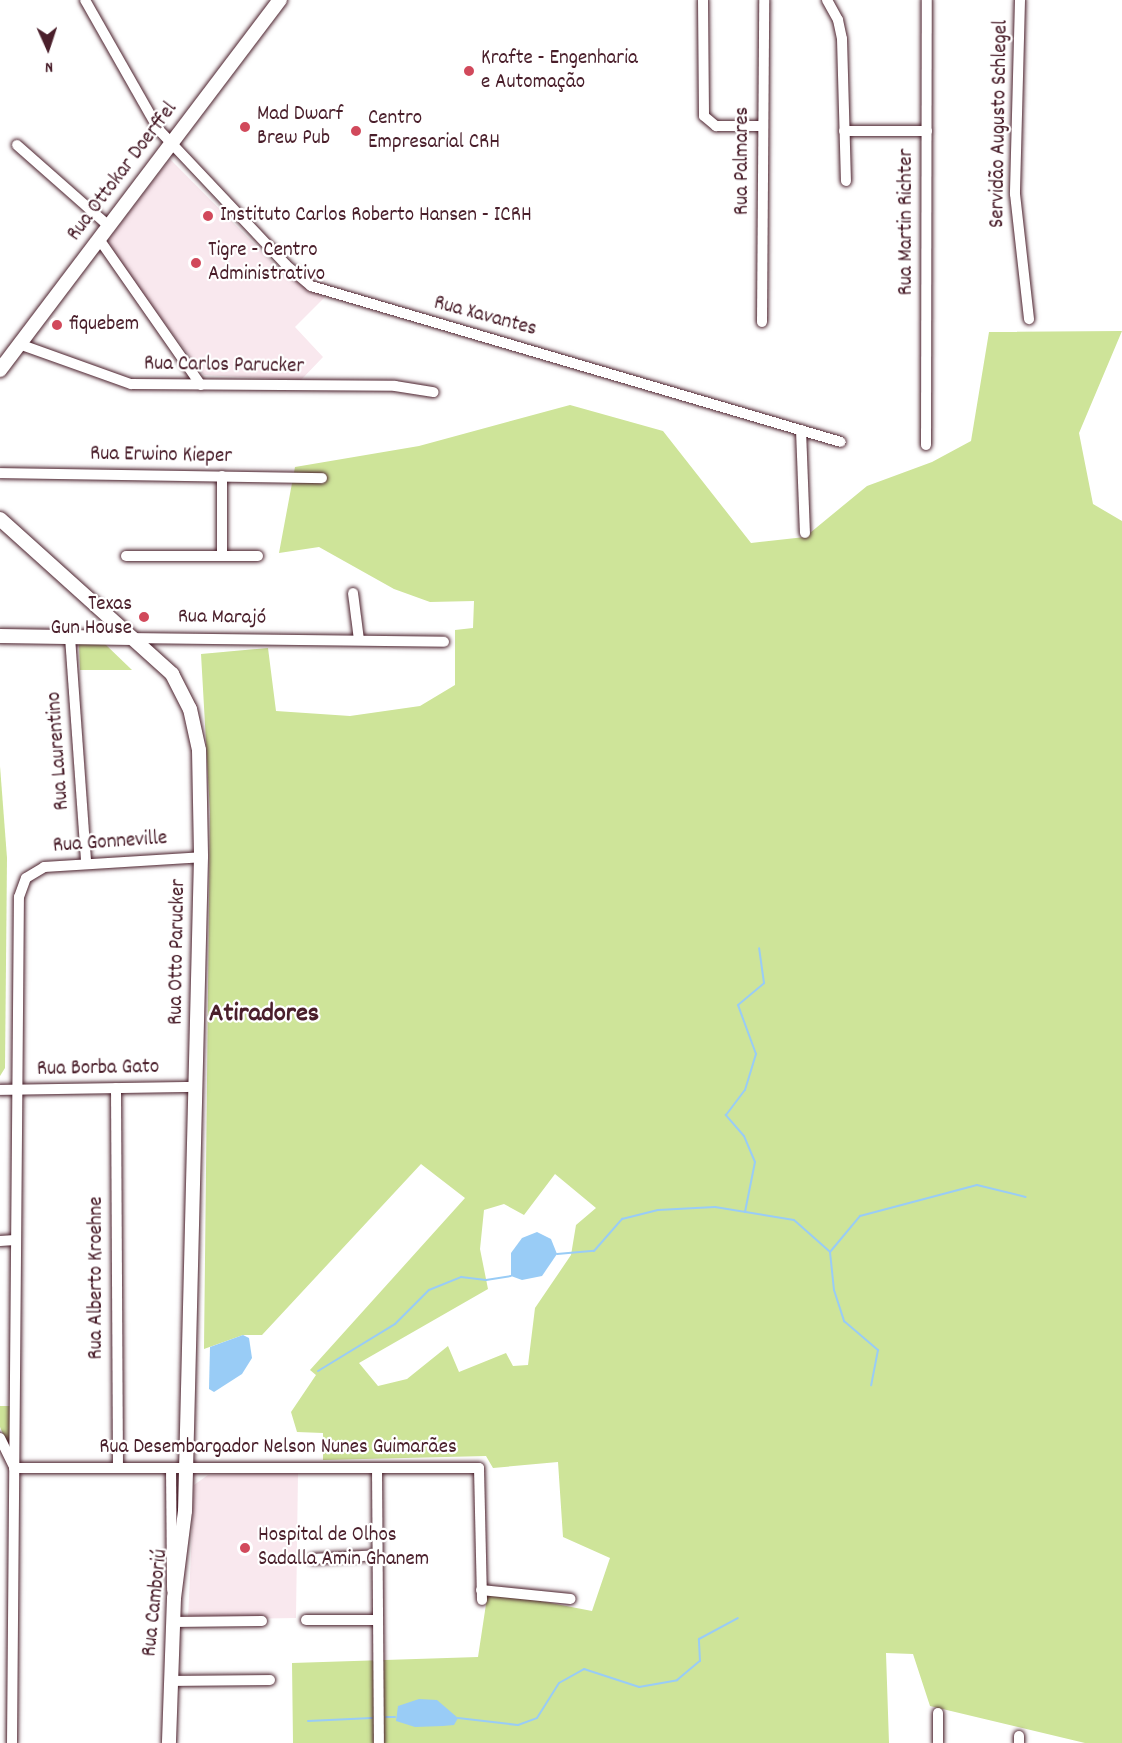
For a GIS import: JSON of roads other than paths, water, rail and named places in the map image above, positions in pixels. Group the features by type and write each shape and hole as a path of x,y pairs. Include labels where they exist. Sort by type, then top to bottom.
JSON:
{"main road":[{"name":"Rua Ottokar Doerffel","path":"0,370 280,0"},
{"name":"Rua Otto Parucker","path":"0,519 98,610 172,674 190,709 200,767 201,857 186,1468"},
{"path":"90,637 102,626 98,610"},
{"name":"Rua Marajó","path":"0,636 132,638"},
{"name":"Rua Camboriú","path":"169,1743 172,1622 183,1542 186,1468"}],"street":[{"name":"Rua Xavantes","path":"85,0 154,121 171,143 286,265 320,291 841,442"},
{"path":"703,0 702,108 708,123 726,128 763,126"},
{"name":"Rua Palmares","path":"762,322 764,0"},
{"path":"828,0 840,28 846,181"},
{"name":"Rua Martin Richter","path":"926,445 927,0"},
{"name":"Servidão Augusto Schlegel","path":"1020,0 1015,194 1029,319"},
{"path":"844,131 927,131"},
{"path":"17,145 109,226"},
{"path":"99,239 201,385"},
{"name":"Rua Carlos Parucker","path":"19,344 121,382 201,385 396,386 434,392"},
{"path":"801,430 805,533"},
{"name":"Rua Erwino Kieper","path":"0,473 322,478"},
{"path":"222,476 222,556"},
{"path":"126,556 258,556"},
{"path":"353,593 359,640"},
{"name":"Rua Laurentino","path":"70,637 86,862"},
{"name":"Rua Marajó","path":"132,638 444,642"},
{"name":"Rua Gonneville","path":"16,1089 17,909 26,878 44,867 86,862 201,857"},
{"name":"Rua Borba Gato","path":"0,1090 196,1087"},
{"name":"Rua Alberto Kroehne","path":"116,1088 118,1468"},
{"path":"12,1743 16,1089"},
{"path":"0,1241 15,1240"},
{"path":"0,1438 14,1468"},
{"name":"Rua Desembargador Nelson Nunes Guimarães","path":"14,1468 479,1468 482,1595 571,1599"},
{"path":"171,1468 169,1568 174,1598"},
{"path":"377,1468 379,1743"},
{"path":"313,1559 378,1555"},
{"path":"306,1620 378,1620"},
{"path":"172,1622 262,1621"},
{"path":"171,1681 270,1680"},
{"path":"938,1713 938,1743"}],"water":[{"path":"537,1232 551,1239 557,1254 542,1276 522,1280 511,1276 511,1253 522,1238"},
{"path":"243,1335 249,1338 252,1358 242,1374 214,1392 209,1389 210,1347"},
{"path":"419,1699 437,1700 458,1718 454,1725 415,1727 396,1721 398,1706"}],"waterway":[{"path":"745,1212 755,1162 744,1136 726,1115 745,1090 756,1054 738,1005 764,983 759,948"},
{"path":"830,1252 860,1216 977,1185 1026,1197"},
{"path":"557,1254 594,1251 622,1219 658,1210 715,1207 794,1220 830,1252 834,1290 844,1321 878,1350 871,1385"},
{"path":"318,1371 395,1324 429,1290 461,1277 486,1280 511,1276"},
{"path":"458,1718 518,1725 537,1718 559,1683 584,1669 639,1687 677,1680 700,1661 699,1639 738,1618"},
{"path":"386,1717 395,1717"},
{"path":"308,1721 372,1718"}],"place":[{"name":"Krafte - Engenharia e Automação","path":"469,71"},
{"name":"Mad Dwarf Brew Pub","path":"245,127"},
{"name":"Centro Empresarial CRH","path":"356,131"},
{"name":"Instituto Carlos Roberto Hansen - ICRH","path":"208,216"},
{"name":"Tigre - Centro Administrativo","path":"196,263"},
{"name":"fiquebem","path":"57,325"},
{"name":"Texas Gun House","path":"144,617"},
{"name":"Hospital de Olhos Sadalla Amin Ghanem","path":"245,1548"}],"district":[{"name":"Atiradores","path":"264,1015"}]}
